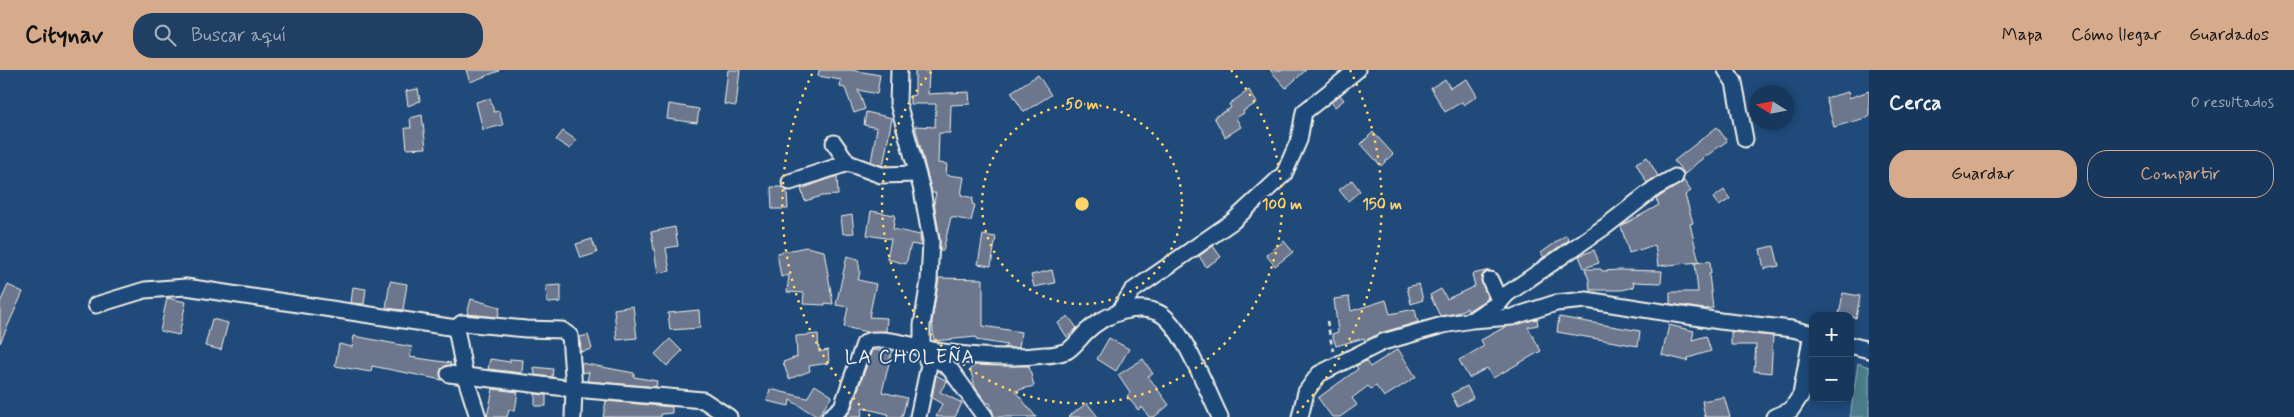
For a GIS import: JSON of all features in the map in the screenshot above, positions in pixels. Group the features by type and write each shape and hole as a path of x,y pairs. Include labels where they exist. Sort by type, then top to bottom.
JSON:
{"street":[{"path":"899,70 898,103 918,174 931,241 929,281 922,325 922,348 929,365 918,417"},
{"path":"1119,312 1132,291 1233,221 1284,174 1299,140 1304,112 1357,70"},
{"path":"1726,70 1734,82 1745,139"},
{"path":"834,143 848,163 880,174 918,174"},
{"path":"790,182 848,163"},
{"path":"1472,320 1606,226 1655,188 1675,177"},
{"path":"1490,280 1500,302"},
{"path":"96,305 146,290 186,287 456,328 462,323 526,329 562,330 570,336 574,389 573,417"},
{"path":"1300,417 1306,392 1319,374 1383,342 1443,325 1472,320 1512,317 1556,303 1586,300 1809,334"},
{"path":"830,417 842,407 864,344 868,341 873,340 943,352 1011,358 1046,355 1068,350 1102,319 1119,312 1147,309 1161,314 1171,323 1191,355 1220,417"},
{"path":"456,328 465,376 478,417"},
{"path":"1854,346 1869,350"},
{"path":"922,348 950,369 985,417"},
{"path":"1774,417 1791,410 1801,395 1809,351"},
{"path":"449,374 574,389 703,400 729,417"}],"path":[{"path":"1327,321 1336,365"}],"green space":[{"path":"1858,363 1869,367 1869,417 1850,417 1852,402 1854,402"}],"building":[{"path":"466,70 499,70 499,71 470,82"},
{"path":"728,70 740,70 736,106 724,104"},
{"path":"819,70 851,70 880,75 877,94 858,90 865,109 854,113 845,88 840,87 841,80 818,76"},
{"path":"1270,70 1306,70 1286,88"},
{"path":"915,71 929,71 928,94 969,92 970,104 951,105 950,133 939,133 938,163 947,164 946,175 964,177 961,195 973,198 972,204 975,205 971,221 951,217 943,251 940,251 934,202 936,193 932,193 915,126 935,127 936,104 910,104 910,96 915,95"},
{"path":"1038,75 1051,95 1024,112 1011,92"},
{"path":"1445,79 1450,88 1467,79 1477,96 1464,105 1462,102 1445,112 1431,88"},
{"path":"418,89 420,101 408,106 406,91"},
{"path":"1249,90 1257,103 1243,111 1244,113 1236,118 1241,127 1225,137 1214,117 1231,108 1229,104"},
{"path":"1869,91 1869,117 1834,127 1826,98 1848,92 1849,98"},
{"path":"1340,95 1344,100 1335,107 1331,102"},
{"path":"490,98 494,112 499,111 503,125 483,130 476,102"},
{"path":"669,104 699,109 697,123 667,119"},
{"path":"866,112 892,118 883,166 871,162 877,128 864,125"},
{"path":"422,115 426,148 407,149 405,128 411,128 410,118"},
{"path":"1717,127 1727,141 1685,174 1674,161"},
{"path":"563,131 576,140 570,149 556,140"},
{"path":"1373,132 1393,154 1381,166 1361,144"},
{"path":"1647,157 1658,176 1647,183 1636,163"},
{"path":"837,176 838,195 822,196 805,201 801,189"},
{"path":"1352,180 1360,191 1348,201 1339,190"},
{"path":"1684,181 1691,191 1685,195 1693,223 1690,224 1699,262 1658,266 1655,245 1629,253 1621,226 1659,205 1656,199"},
{"path":"771,187 782,187 787,191 788,209 772,209"},
{"path":"1724,190 1730,199 1719,206 1713,198"},
{"path":"871,211 895,215 893,229 920,235 921,246 911,244 906,264 887,259 891,239 867,235"},
{"path":"852,215 854,233 843,234 841,217"},
{"path":"675,227 678,246 666,248 670,271 658,273 651,232"},
{"path":"983,235 996,237 991,266 978,264"},
{"path":"1566,235 1569,240 1537,262 1544,257 1541,253"},
{"path":"592,239 597,253 581,258 576,244"},
{"path":"1284,241 1293,252 1275,266 1266,255"},
{"path":"1213,246 1221,257 1206,267 1199,256"},
{"path":"1774,246 1779,266 1764,269 1760,249"},
{"path":"806,247 824,251 833,304 803,304 804,293 787,292 789,275 781,277 777,253"},
{"path":"1594,250 1599,263 1584,268 1579,256"},
{"path":"847,256 858,259 860,272 858,280 876,284 869,317 887,318 886,331 867,332 844,327 848,307 836,305"},
{"path":"1710,261 1711,274 1709,274 1713,308 1704,309 1670,304 1670,292 1698,292 1695,263"},
{"path":"1585,269 1601,269 1602,271 1662,271 1661,283 1633,282 1634,287 1622,290 1590,290"},
{"path":"1052,270 1055,283 1034,287 1031,275"},
{"path":"1490,270 1483,274 1481,280 1488,298 1468,311 1467,308 1456,313 1440,316 1430,295 1441,289 1447,299 1475,286 1472,274"},
{"path":"939,278 983,279 983,326 1021,332 1019,348 1003,348 1007,345 976,340 976,337 934,341 932,321"},
{"path":"390,281 407,284 403,310 386,308"},
{"path":"1419,284 1423,300 1411,304 1407,287"},
{"path":"8,285 23,292 0,343 0,303"},
{"path":"561,285 561,302 547,303 546,286"},
{"path":"353,287 366,289 364,304 351,303"},
{"path":"1843,293 1860,296 1856,318 1854,318 1854,312 1840,312"},
{"path":"1349,297 1351,311 1386,300 1390,314 1415,309 1418,322 1380,333 1365,341 1364,338 1336,346 1332,334 1338,332 1334,299"},
{"path":"167,298 186,302 179,335 160,331"},
{"path":"471,299 500,307 498,317 467,314"},
{"path":"633,306 637,338 617,340 614,309"},
{"path":"699,310 700,328 670,330 668,313"},
{"path":"1068,316 1077,328 1067,337 1058,323"},
{"path":"1559,317 1640,331 1638,346 1557,332"},
{"path":"212,319 228,323 221,350 205,346"},
{"path":"1537,319 1538,325 1528,327 1541,351 1493,378 1487,368 1469,378 1459,360 1484,346 1481,340 1505,327"},
{"path":"1669,325 1694,331 1692,340 1706,336 1711,351 1688,358 1687,361 1662,355"},
{"path":"1731,332 1773,336 1771,373 1754,371 1756,345 1731,345"},
{"path":"818,334 819,352 828,350 829,363 809,366 810,371 789,379 783,362 797,357 796,336"},
{"path":"588,335 592,349 581,352 580,337"},
{"path":"354,336 412,347 410,357 451,363 441,369 442,380 372,366 371,372 335,366 339,344 352,347"},
{"path":"1109,338 1129,349 1116,371 1097,359"},
{"path":"670,339 682,351 667,366 655,354"},
{"path":"1398,349 1416,377 1384,397 1376,386 1371,389 1368,386 1352,398 1357,405 1340,417 1332,417 1318,398 1358,369 1356,366 1366,361 1370,367"},
{"path":"872,350 892,351 882,392 907,398 902,417 887,417 888,414 863,408 861,416 863,417 845,417 851,410"},
{"path":"490,359 510,362 510,359 523,360 522,373 488,369"},
{"path":"1143,359 1153,374 1148,376 1169,405 1154,417 1149,417 1142,407 1138,410 1127,396 1130,393 1118,375"},
{"path":"581,363 634,373 634,377 657,381 656,387 587,381 589,372 582,373"},
{"path":"975,365 1029,366 1034,386 1015,391 1036,417 994,417 990,403 987,403 975,387 970,369"},
{"path":"534,367 553,369 552,377 535,375"},
{"path":"936,375 947,381 940,392 962,403 955,417 936,417 942,404 932,398"},
{"path":"815,385 832,396 818,417 790,400 789,406 767,401 770,389 807,398"},
{"path":"1467,386 1473,398 1457,406 1451,394"},
{"path":"493,389 518,392 515,411 509,410 507,417 487,417"},
{"path":"535,394 546,395 546,406 535,406"},
{"path":"1724,397 1730,417 1705,417 1702,401"},
{"path":"606,401 672,407 672,413 661,414 661,417 603,417"},
{"path":"1087,403 1098,417 1068,417"}],"district":[{"name":"LA CHOLEÑA","path":"910,357"}]}
